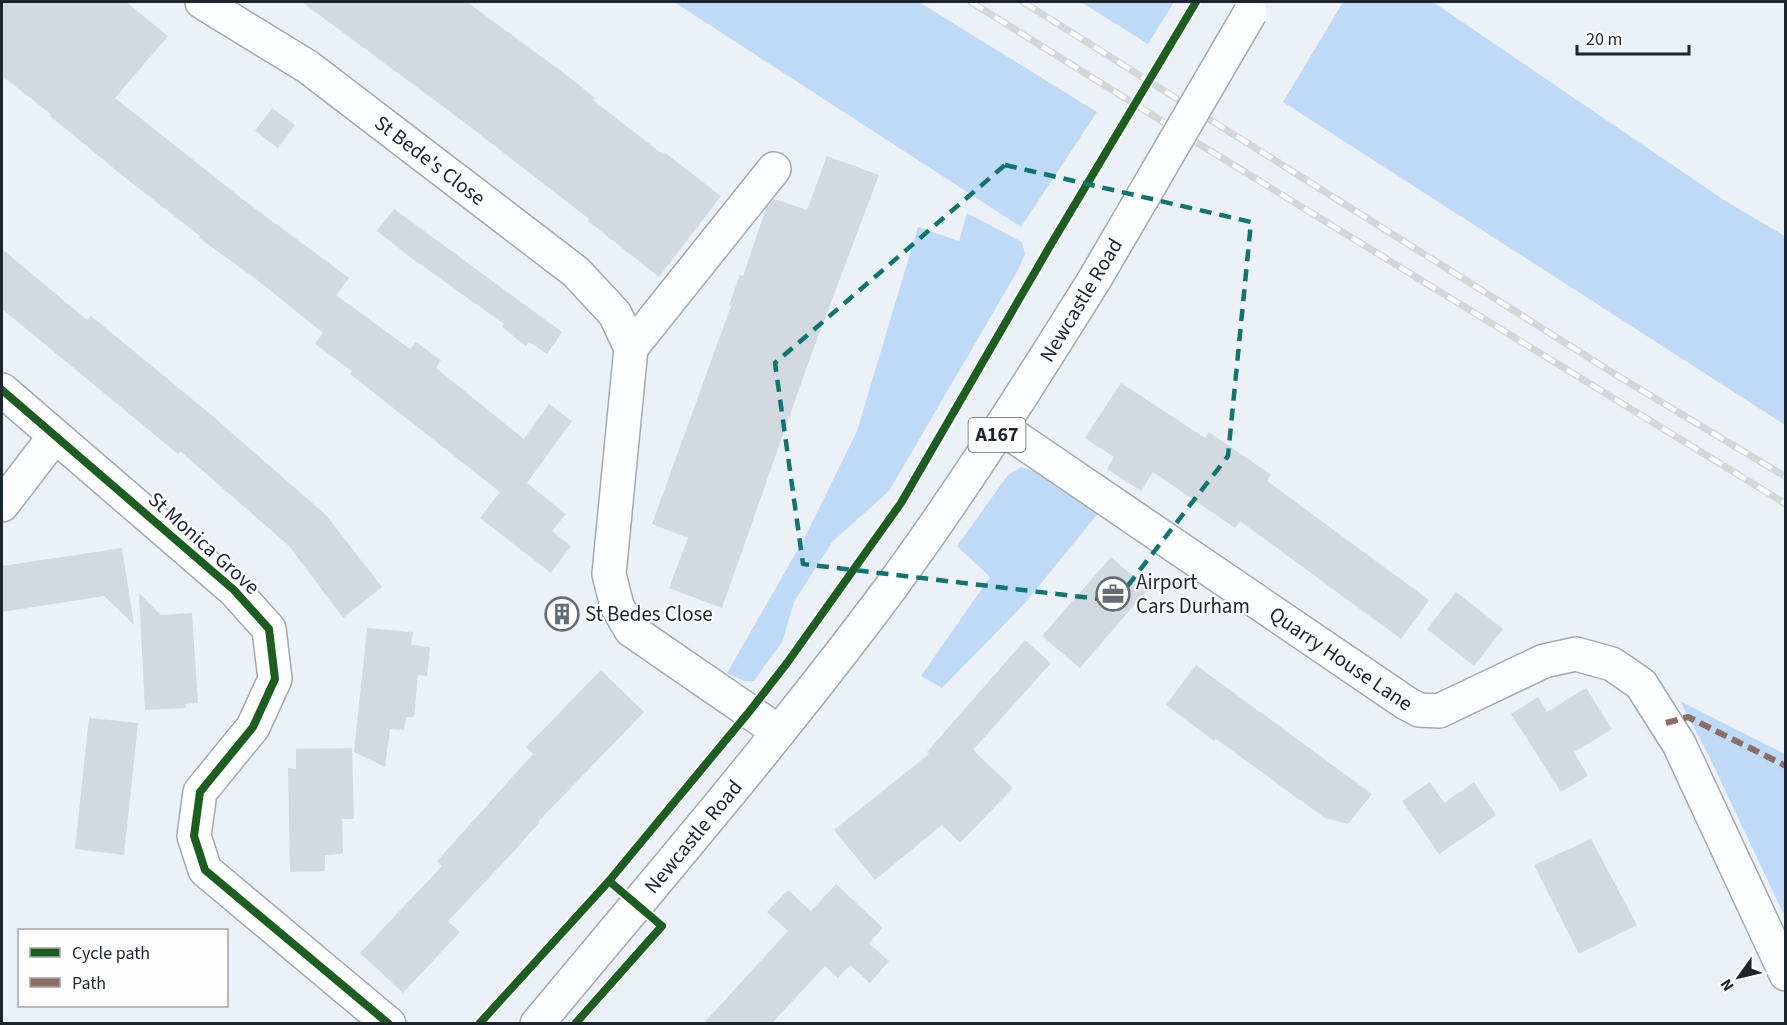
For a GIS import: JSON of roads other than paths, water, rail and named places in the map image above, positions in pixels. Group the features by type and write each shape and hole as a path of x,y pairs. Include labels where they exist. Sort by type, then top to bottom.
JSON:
{"main road":[{"name":"St Bede's Close","path":"202,2 308,67 576,272 615,314 630,348 609,573 617,606 631,630 779,732"},
{"name":"Newcastle Road","path":"537,1023 779,732 889,589 1002,428 1096,277 1253,7"},
{"path":"630,348 774,169"},
{"name":"St Monica Grove","path":"2,390 234,590 269,629 275,679 253,727 200,792 194,836 205,870 388,1023"},
{"name":"Quarry House Lane","path":"1002,428 1419,710 1439,711 1544,661 1576,654 1612,664 1641,684 1679,744 1750,893 1785,974"},
{"path":"2,505 55,436"}],"railway":[{"path":"971,2 1786,504"},
{"path":"1023,2 1618,376 1786,477"}],"place":[{"name":"Airport Cars Durham","path":"1113,594"},
{"name":"St Bedes Close","path":"562,614"}]}
